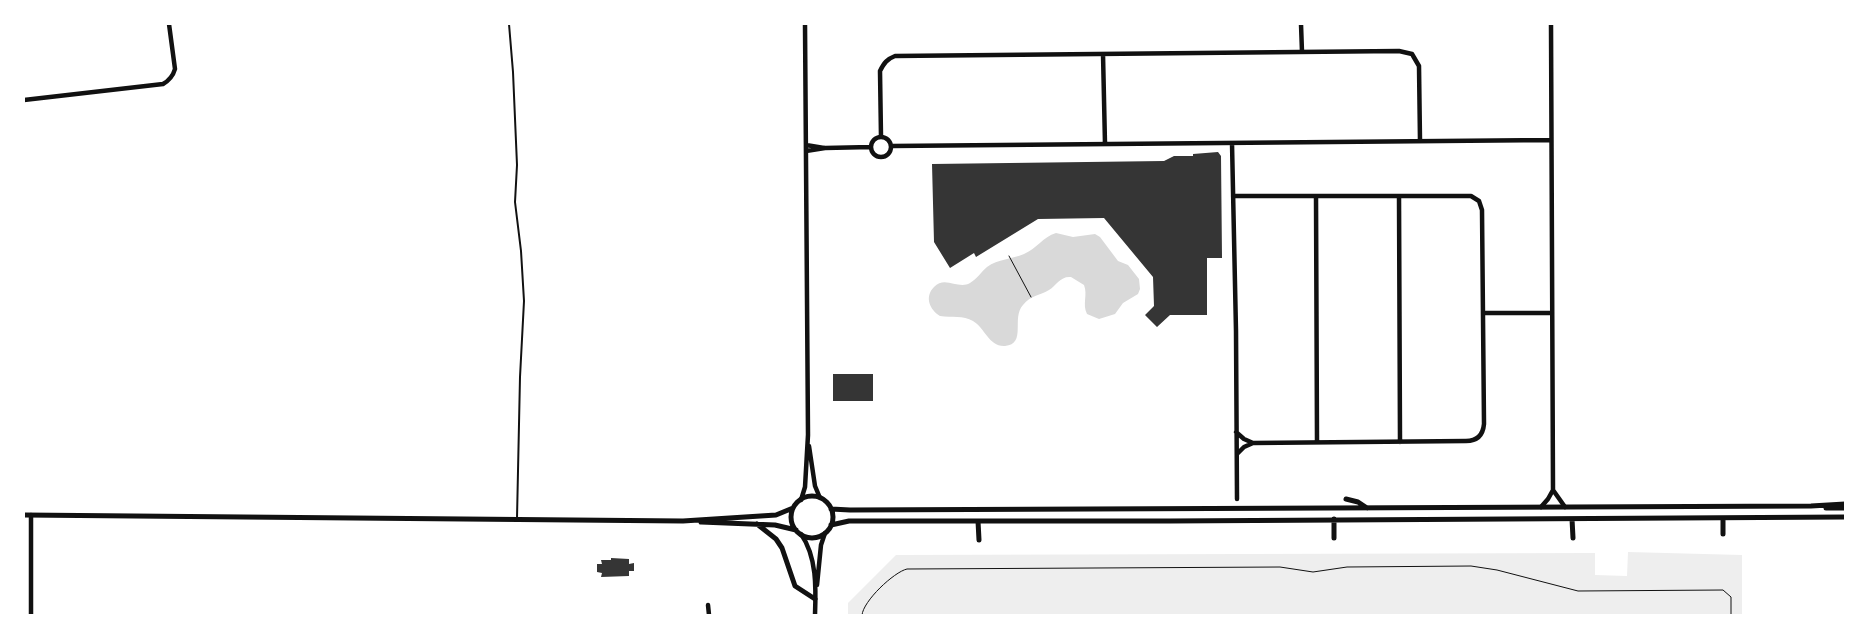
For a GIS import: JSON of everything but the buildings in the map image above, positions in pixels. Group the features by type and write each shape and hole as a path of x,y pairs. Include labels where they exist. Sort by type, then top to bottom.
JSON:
{"street":[{"path":"24,100 163,84 169,80 175,69 169,24"},
{"path":"693,520 776,515 794,508 801,500 805,487 808,441 805,24"},
{"path":"1301,24 1302,52"},
{"path":"1541,507 1553,490 1550,24"},
{"path":"881,137 880,70 888,59 895,56 1399,50 1412,54 1419,66 1420,141"},
{"path":"1103,54 1106,144"},
{"path":"881,137 888,139 892,146 890,153 882,158 874,154 871,147 874,140 881,137"},
{"path":"892,146 1551,140"},
{"path":"1232,143 1237,499"},
{"path":"806,148 871,147"},
{"path":"1233,196 1471,196 1479,201 1482,210 1484,424 1479,437 1471,441 1253,443 1244,447 1237,454"},
{"path":"1316,196 1316,442"},
{"path":"1400,196 1400,442"},
{"path":"1483,313 1552,313"},
{"path":"1236,432 1244,439 1253,443"},
{"path":"808,441 815,486 820,498"},
{"path":"1553,490 1565,507"},
{"path":"801,500 810,496 820,498 827,502 833,517 831,525 825,533 820,550 815,615"},
{"path":"1346,499 1358,502 1368,508"},
{"path":"831,509 1811,506 1845,504"},
{"path":"1811,506 1845,508"},
{"path":"794,508 792,522 811,550 816,599"},
{"path":"24,515 693,520 784,526 813,538 825,533"},
{"path":"31,515 31,615"},
{"path":"831,525 849,522 1170,522 1334,519 1845,517"},
{"path":"1723,518 1723,534"},
{"path":"1334,519 1334,538"},
{"path":"1572,519 1573,538"},
{"path":"978,521 979,540"},
{"path":"757,524 776,539 782,548 795,586 816,599"},
{"path":"708,605 709,615"}],"lane":[{"path":"509,24 517,165 514,202 521,252 524,301 520,377 517,520"}],"path":[{"path":"1009,256 1030,297"},
{"path":"862,615 866,603 894,575 908,569 1280,567 1313,572 1347,567 1458,565 1484,567 1578,591 1723,590 1731,597 1731,615"}],"shaded area":[{"path":"1056,233 1073,237 1095,234 1100,237 1118,261 1128,265 1139,279 1140,289 1138,294 1123,303 1115,314 1099,319 1087,314 1084,285 1071,277 1064,278 1049,290 1032,297 1023,305 1018,317 1015,341 1005,346 995,344 973,321 961,317 940,316 931,307 929,295 938,284 947,282 965,285 970,283 991,264 1024,254 1047,237"},
{"path":"1628,552 1742,555 1742,615 848,615 848,603 896,555 1595,553 1595,575 1627,576"}]}
